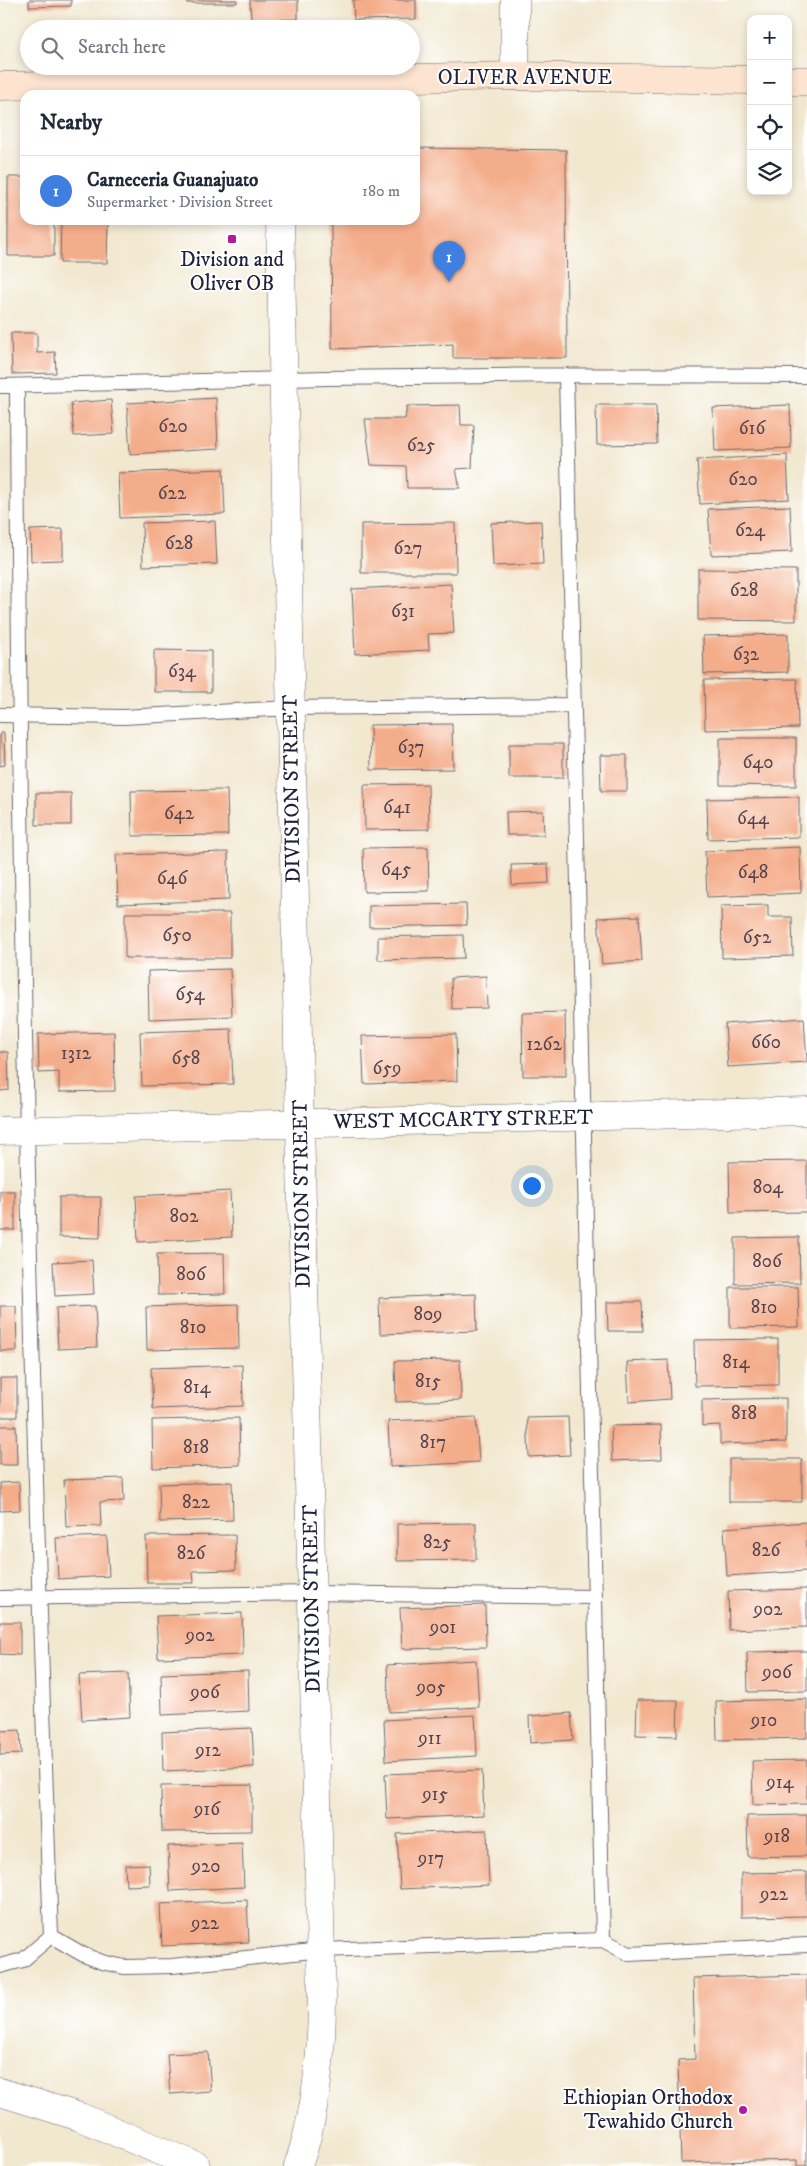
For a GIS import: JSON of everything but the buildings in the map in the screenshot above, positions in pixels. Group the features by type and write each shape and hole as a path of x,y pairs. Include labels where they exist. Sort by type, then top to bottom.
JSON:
{"street":[{"path":"515,0 515,76"},
{"name":"OLIVER AVENUE","path":"0,86 278,88 515,76 747,80"},
{"path":"792,81 807,81"},
{"name":"DIVISION STREET","path":"280,225 282,378 322,2029 318,2078 309,2127 298,2166"},
{"name":"WEST MCCARTY STREET","path":"0,1131 807,1112"},
{"path":"0,2092 80,2117 196,2166"}],"lane":[{"path":"566,375 603,1940"},
{"path":"0,386 282,378 566,375 807,376"},
{"path":"17,386 18,714 39,1597 51,1936"},
{"path":"0,715 123,717 290,708 574,704"},
{"path":"0,1598 312,1593 594,1597"},
{"path":"51,1936 84,1955 102,1962 124,1967 172,1966 321,1950 603,1940 629,1954 807,1945"},
{"path":"0,1966 24,1960 51,1936"}],"place":[{"name":"Division and Oliver OB","path":"232,239"},
{"name":"Carneceria Guanajuato","path":"449,282"},
{"name":"Ethiopian Orthodox Tewahido Church","path":"743,2110"}]}
